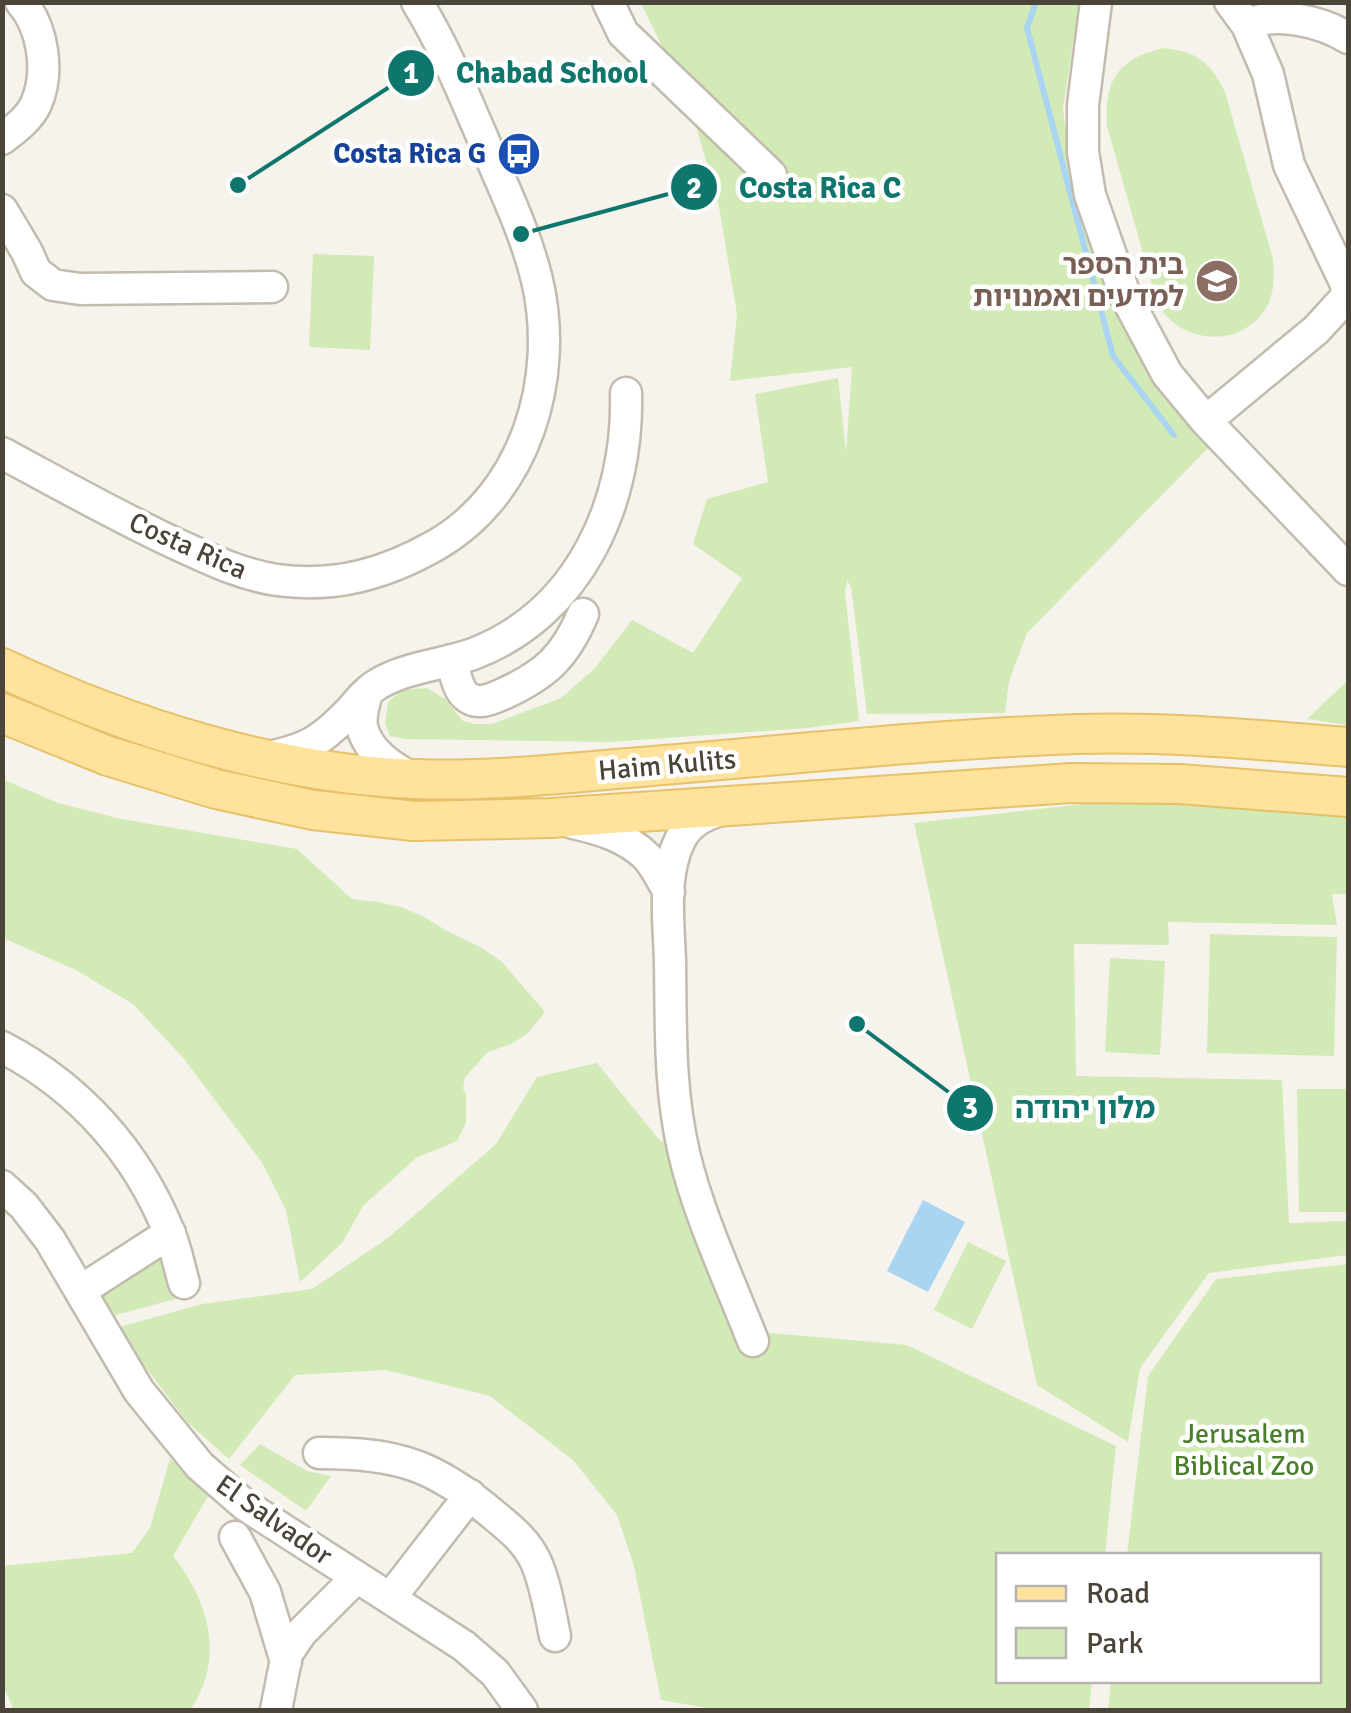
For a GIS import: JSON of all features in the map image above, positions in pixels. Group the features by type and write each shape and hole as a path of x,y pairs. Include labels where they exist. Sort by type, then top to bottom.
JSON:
{"main road":[{"name":"Haim Kulits","path":"2,668 121,717 265,758 319,770 415,780 591,772 1078,734 1184,736 1348,747"},
{"name":"Haim Kulits","path":"2,713 126,761 216,789 313,810 414,821 551,818 1120,782 1348,796"}],"street":[{"path":"2,140 36,104 41,84 40,36 20,2"},
{"name":"Costa Rica","path":"2,453 215,562 246,574 286,581 373,574 405,562 449,537 481,510 510,472 535,411 542,383 542,309 513,210 461,86 417,2"},
{"path":"608,2 623,33 771,175"},
{"path":"1096,2 1083,105 1083,152 1090,196 1125,296 1167,374 1206,421 1348,570"},
{"path":"1206,421 1316,330 1348,295 1289,164 1268,74 1239,14"},
{"path":"1239,14 1256,20 1287,18 1317,24 1348,38"},
{"path":"2,210 36,272 53,285 80,289 272,287"},
{"path":"265,758 299,751 321,739 376,685 497,644 529,623 579,570 598,538 621,466 627,426 626,393"},
{"path":"451,660 466,697 488,700 545,672 574,636 583,614"},
{"path":"367,693 362,726 369,742 396,770 415,780"},
{"path":"739,806 698,818 688,827 674,854 668,892 671,1076 692,1184 753,1341"},
{"path":"551,818 599,829 633,846 649,859 668,892"},
{"path":"2,1047 51,1079 116,1138 136,1164 170,1232 184,1283"},
{"name":"El Salvador","path":"2,1186 24,1206 50,1240 139,1391 200,1466 245,1505 464,1646 495,1673 522,1710"},
{"path":"80,1292 170,1232"},
{"path":"320,1453 363,1453 399,1460 436,1473 470,1495 524,1542 535,1560 556,1636"},
{"path":"391,1597 470,1495"},
{"path":"235,1537 266,1592 286,1662"},
{"path":"276,1710 288,1654 301,1633 357,1577"}],"green space":[{"path":"641,3 1079,3 1063,109 1076,212 1125,325 1206,421 1209,447 1027,633 1009,681 1005,713 867,714 847,580 845,592 859,721 610,742 390,736 385,724 388,702 403,690 427,688 445,699 463,721 475,724 492,724 561,698 595,668 632,620 693,653 742,578 693,544 707,499 768,482 755,394 838,378 846,453 852,367 730,381 737,314 719,207 690,104"},
{"path":"1163,48 1202,60 1225,92 1273,259 1273,289 1267,306 1258,319 1232,334 1218,337 1189,332 1165,314 1154,292 1107,126 1108,96 1117,74 1135,58"},
{"path":"313,254 374,256 370,350 309,347"},
{"path":"1348,680 1348,725 1307,719"},
{"path":"2,779 58,803 121,819 297,849 352,899 401,907 482,948 502,962 545,1012 527,1034 488,1052 465,1077 466,1123 457,1141 416,1158 363,1206 342,1243 300,1282 286,1210 261,1161 184,1059 133,1004 76,970 3,938"},
{"path":"1093,803 1348,812 1348,894 1332,894 1337,925 1168,922 1169,945 1074,944 1076,1076 1282,1080 1289,1223 1348,1221 1348,1255 1209,1273 1140,1368 1128,1442 1037,1385 914,823"},
{"path":"1210,934 1337,937 1334,1056 1207,1053"},
{"path":"1110,958 1165,961 1160,1055 1105,1052"},
{"path":"597,1063 661,1142 669,1139 760,1332 907,1345 1116,1446 1105,1553 996,1553 996,1683 1092,1683 1089,1710 719,1710 661,1700 634,1566 617,1515 573,1460 490,1396 386,1370 295,1375 229,1459 187,1422 116,1328 202,1304 312,1289 388,1238 496,1144 537,1077"},
{"path":"1297,1089 1348,1089 1348,1212 1299,1212"},
{"path":"968,1242 1006,1261 972,1329 934,1310"},
{"path":"164,1254 179,1298 112,1316 95,1294"},
{"name":"Jerusalem Biblical Zoo","path":"1348,1264 1348,1710 1108,1710 1111,1683 1321,1683 1321,1553 1127,1553 1148,1376 1216,1279"},
{"path":"260,1444 307,1471 331,1476 306,1511 240,1465"},
{"path":"170,1459 211,1491 173,1556 201,1603 209,1637 207,1672 195,1703 189,1710 14,1710 3,1685 2,1566 132,1553 150,1528"}],"water":[{"path":"923,1200 965,1222 928,1292 887,1271"}],"waterway":[{"path":"1036,2 1027,28 1113,356 1174,435"}],"place":[{"name":"Costa Rica G","path":"519,154"},
{"name":"Chabad School","path":"238,185"},
{"name":"Costa Rica C","path":"521,234"},
{"name":"בית הספר למדעים ואמנויות","path":"1217,281"},
{"name":"מלון יהודה","path":"857,1024"}]}
